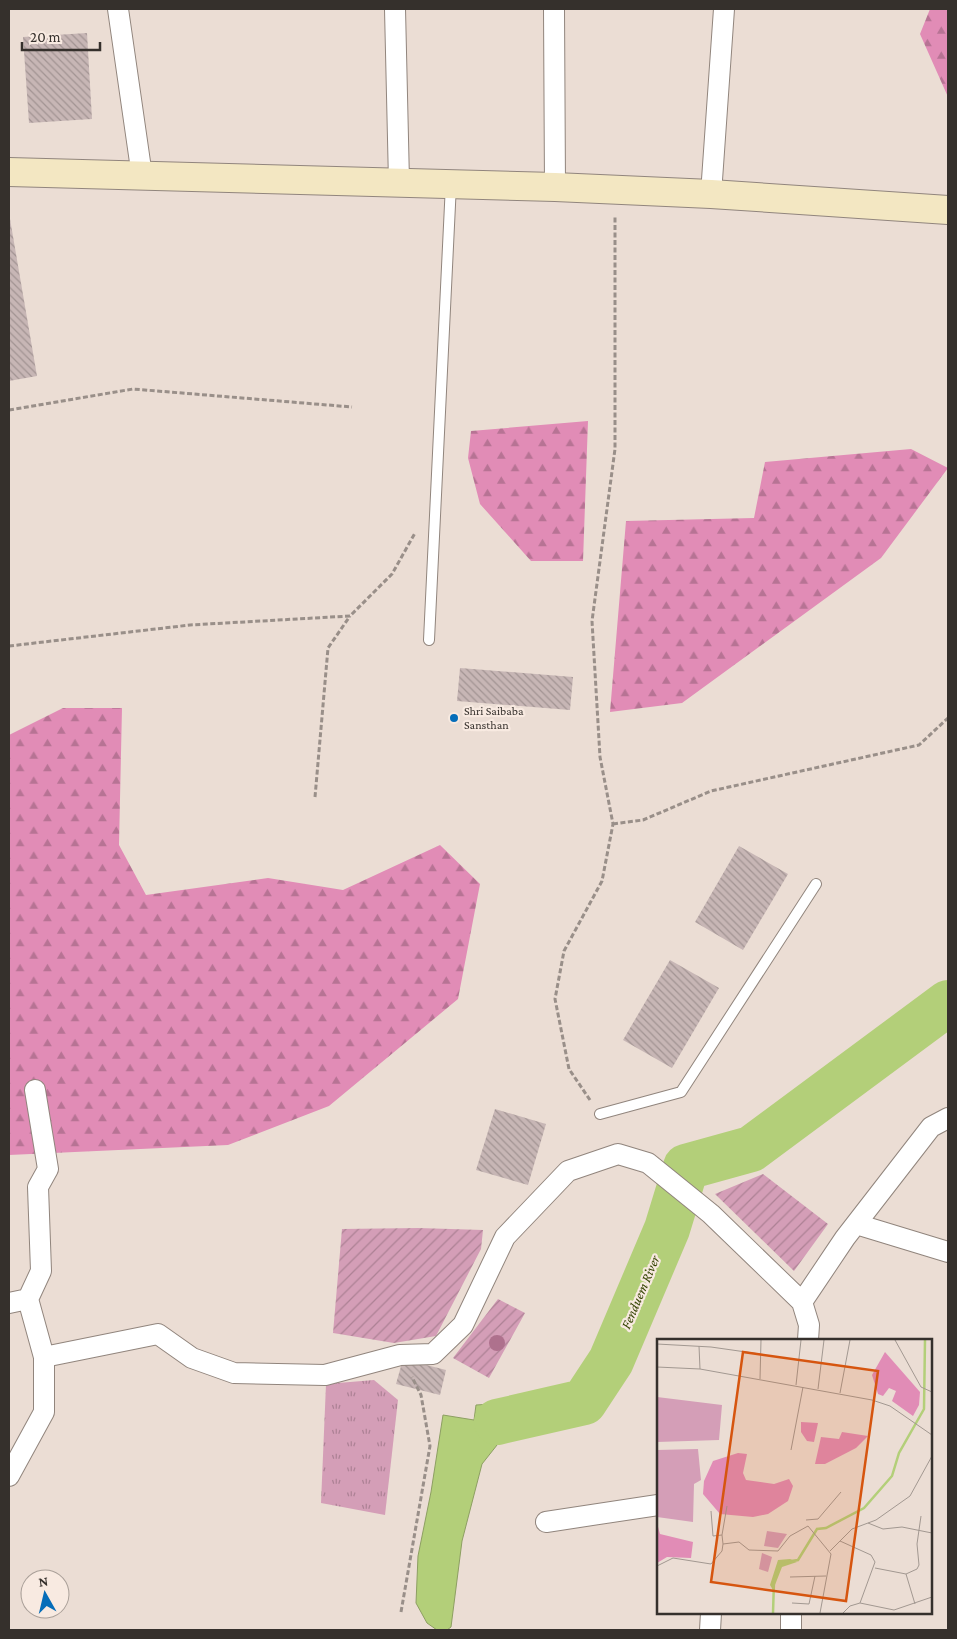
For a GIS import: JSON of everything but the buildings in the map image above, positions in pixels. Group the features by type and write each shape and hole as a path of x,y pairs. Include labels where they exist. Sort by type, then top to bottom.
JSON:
{"street":[{"path":"118,9 142,176"},
{"path":"395,9 399,182"},
{"path":"554,9 555,187"},
{"path":"711,194 724,9"},
{"path":"9,172 555,187 711,194 948,210"},
{"path":"9,1476 44,1412 44,1358 18,1301 41,1271 38,1188 48,1169 35,1090"},
{"path":"802,1302 844,1238 931,1127 948,1118"},
{"path":"44,1358 158,1334 192,1358 234,1373 325,1375 400,1355 434,1354 462,1325 505,1237 568,1171 618,1154 648,1163 711,1214 802,1302 810,1325 808,1339"},
{"path":"856,1224 948,1252"},
{"path":"546,1522 657,1505"},
{"path":"710,1630 711,1614"},
{"path":"791,1614 791,1630"}],"lane":[{"path":"429,640 451,184"},
{"path":"600,1114 681,1092 816,884"}],"path":[{"path":"600,1114 569,1069 556,999 564,951 602,881 613,824 600,758 592,620 615,449 615,191"},
{"path":"9,410 134,389 352,408"},
{"path":"315,796 328,648 350,616 392,574 419,527"},
{"path":"9,646 190,625 350,616"},
{"path":"613,824 643,820 711,791 919,745 948,718"},
{"path":"400,1355 421,1394 430,1446 401,1612"}],"green space":[{"path":"930,9 948,9 948,97 920,34"},
{"path":"588,421 583,561 531,561 480,504 468,458 471,431"},
{"path":"911,449 948,468 881,558 682,703 610,712 626,521 754,518 765,462"},
{"path":"63,708 122,708 119,845 146,895 268,878 343,890 440,845 480,884 458,999 329,1106 228,1145 9,1155 9,735"},
{"path":"763,1174 828,1224 794,1271 715,1194"},
{"path":"418,1228 483,1230 481,1249 436,1336 394,1343 333,1333 342,1229"},
{"path":"498,1299 525,1313 489,1378 453,1358"},
{"path":"374,1380 398,1400 385,1515 321,1503 326,1384"}],"shaded area":[{"path":"525,1402 582,1412 576,1419 542,1426 501,1440 482,1464 462,1541 451,1627 447,1630 437,1630 427,1623 416,1603 418,1556 431,1492 443,1415 474,1420 476,1405"}],"waterway":[{"name":"Fenduem River","path":"497,1422 584,1402 611,1361 667,1229 686,1167 751,1149 948,1003"}],"place":[{"name":"Shri Saibaba Sansthan","path":"454,718"}]}
